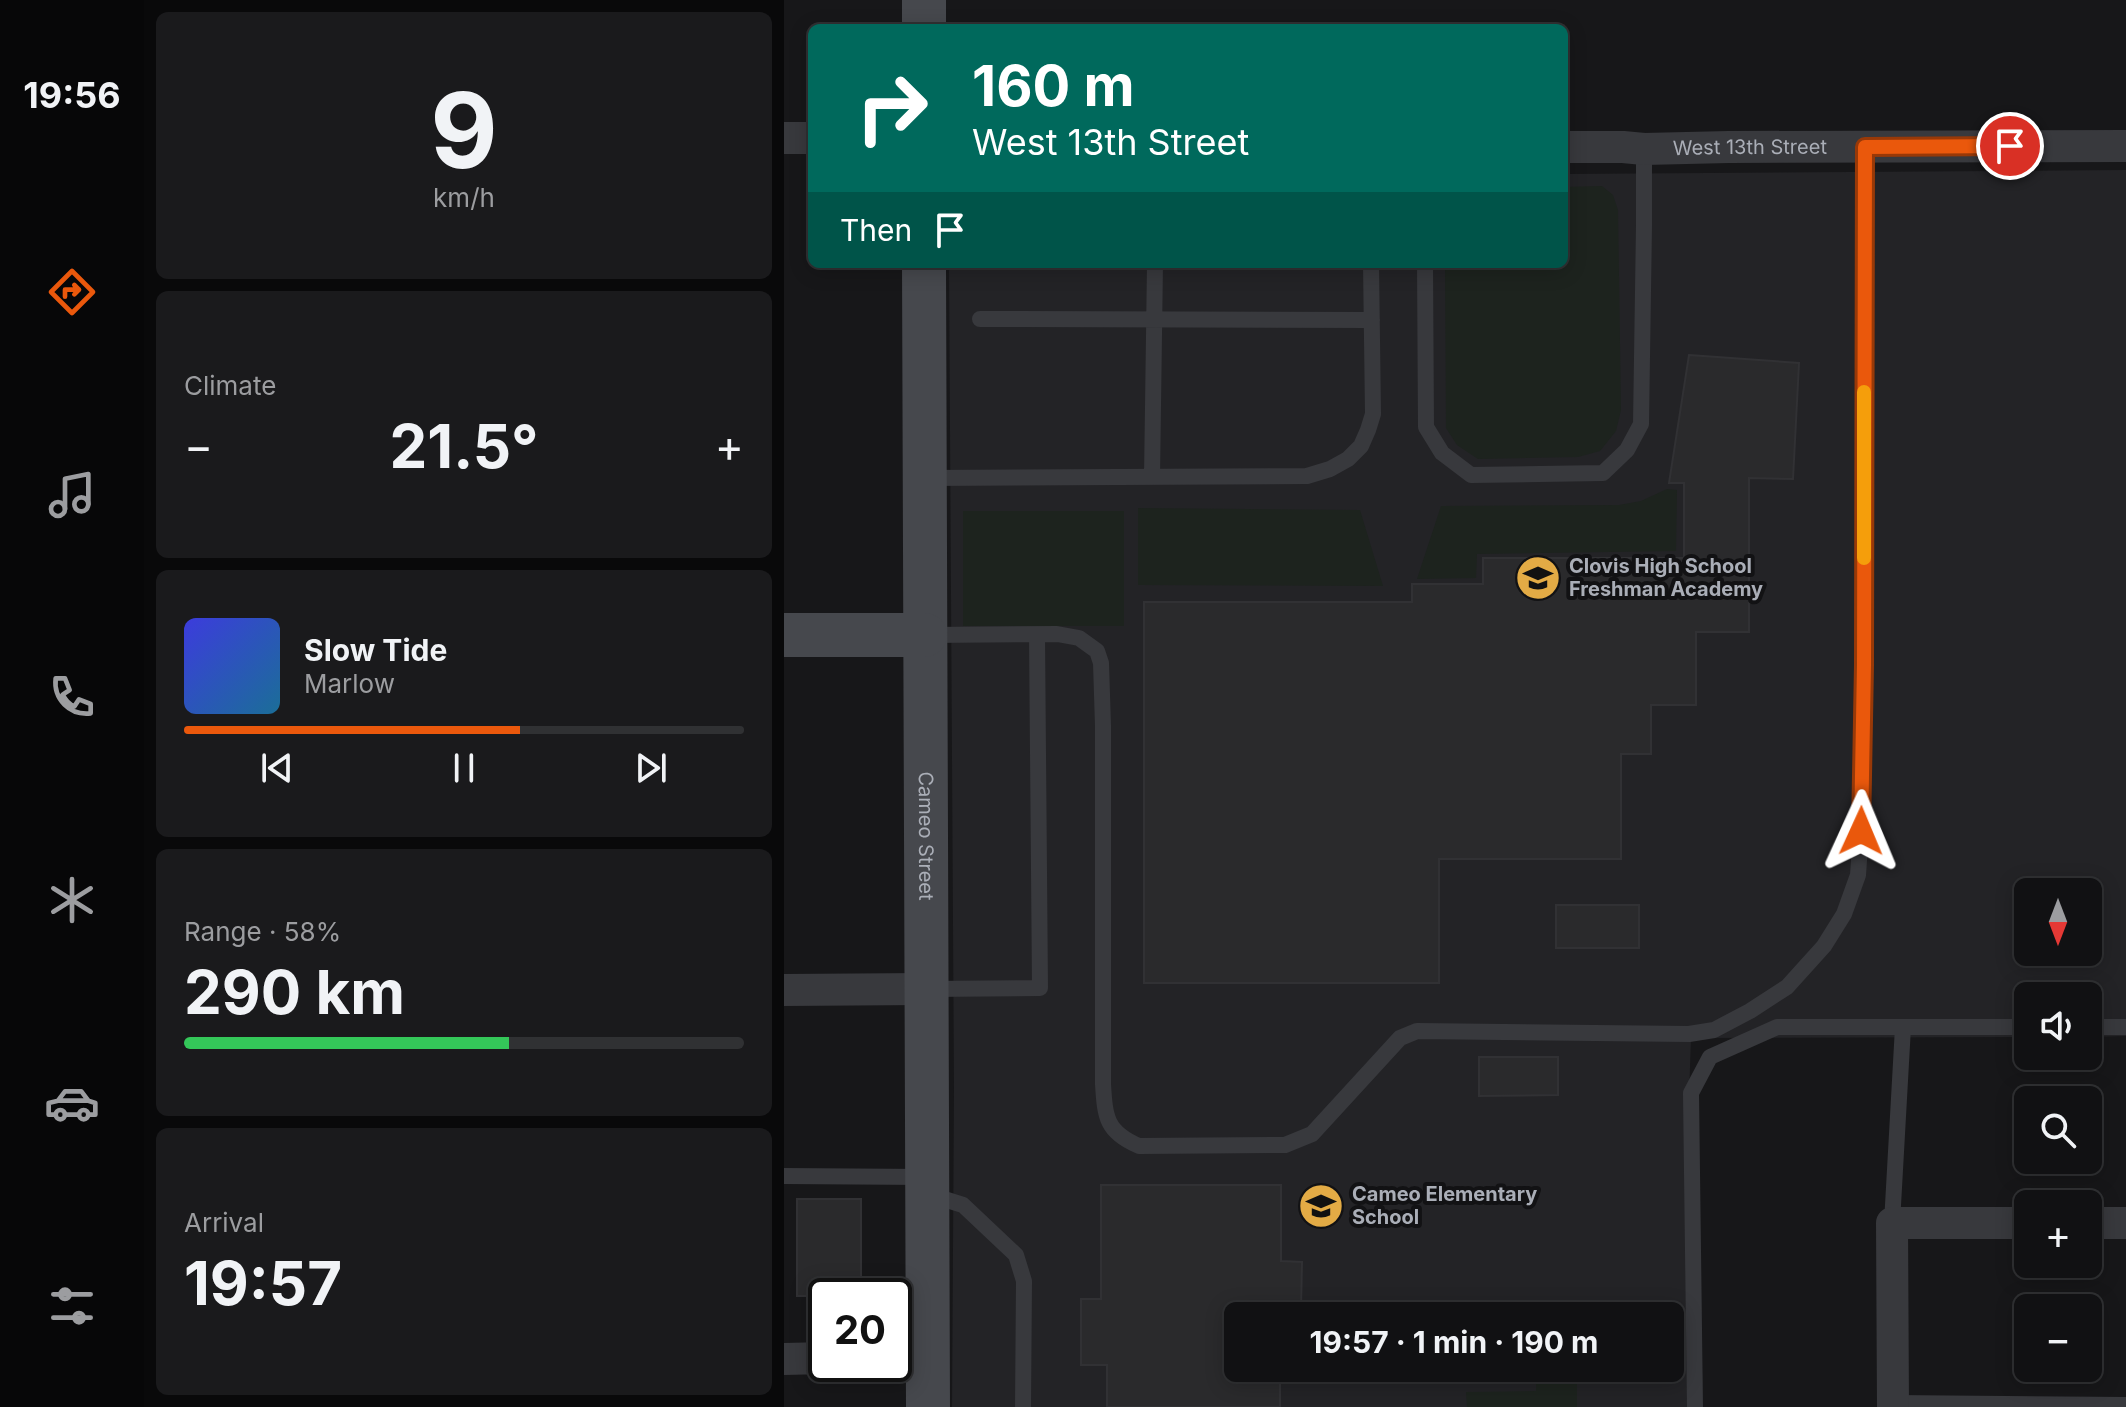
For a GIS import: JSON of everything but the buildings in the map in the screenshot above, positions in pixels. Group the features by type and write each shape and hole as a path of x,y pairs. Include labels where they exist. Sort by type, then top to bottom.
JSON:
{"street":[{"path":"924,0 924,24"},
{"path":"784,138 808,138"},
{"name":"West 13th Street","path":"1568,147 2126,146"},
{"name":"Cameo Street","path":"912,1347 927,1185 924,268"},
{"path":"784,635 925,635"},
{"path":"784,990 925,989"},
{"path":"1893,1405 1892,1223 2014,1223"},
{"path":"2102,1223 2126,1223"},
{"path":"784,1359 808,1358"},
{"name":"Cameo Street","path":"912,1361 928,1407"}],"lane":[{"path":"925,635 1057,634 1079,638 1097,651 1103,672 1103,1084 1109,1126 1124,1140 1139,1146 1285,1145 1312,1134 1400,1038 1417,1031 1689,1034 1714,1030 1787,987 1824,946 1844,914 1858,875 1864,665 1865,147"},
{"path":"1425,268 1426,427 1442,453 1471,475 1603,473 1627,450 1641,424 1644,149"},
{"path":"1152,477 1155,268"},
{"path":"925,478 1307,476 1330,469 1348,459 1361,446 1373,414 1371,268"},
{"path":"980,319 1372,320"},
{"path":"925,989 1040,988 1037,635"},
{"path":"1695,1407 1691,1093 1710,1057 1777,1027 2014,1027"},
{"path":"1892,1223 1903,1027"},
{"path":"2102,1027 2126,1027"},
{"path":"784,1176 927,1185 963,1205 1016,1255 1024,1281 1023,1407"},
{"path":"1893,1405 2126,1405"}],"shaded area":[{"name":"Clovis High School Freshman Academy","path":"2126,170 2126,1036 2102,1037 2102,982 2014,982 2014,1037 1691,1038 1690,1407 952,1407 954,1089 949,268 1568,268 1568,174"},
{"path":"1602,186 1613,195 1618,210 1621,410 1616,431 1600,451 1578,457 1478,459 1457,445 1446,428 1445,268 1568,268 1568,187"},
{"path":"1667,489 1677,490 1676,551 1477,554 1476,578 1417,579 1441,506 1619,505 1641,501"},
{"path":"1138,508 1360,510 1383,586 1138,585"},
{"path":"963,511 1124,511 1124,626 963,626"},
{"path":"1536,1382 1577,1382 1577,1407 1467,1407 1466,1392 1536,1391"}],"slow traffic":[{"path":"1864,392 1864,558"}],"place":[{"name":"Clovis High School Freshman Academy","path":"1538,578"},
{"name":"Cameo Elementary School","path":"1321,1206"}],"route":[{"path":"1861,831 1865,147 2010,146"}]}
